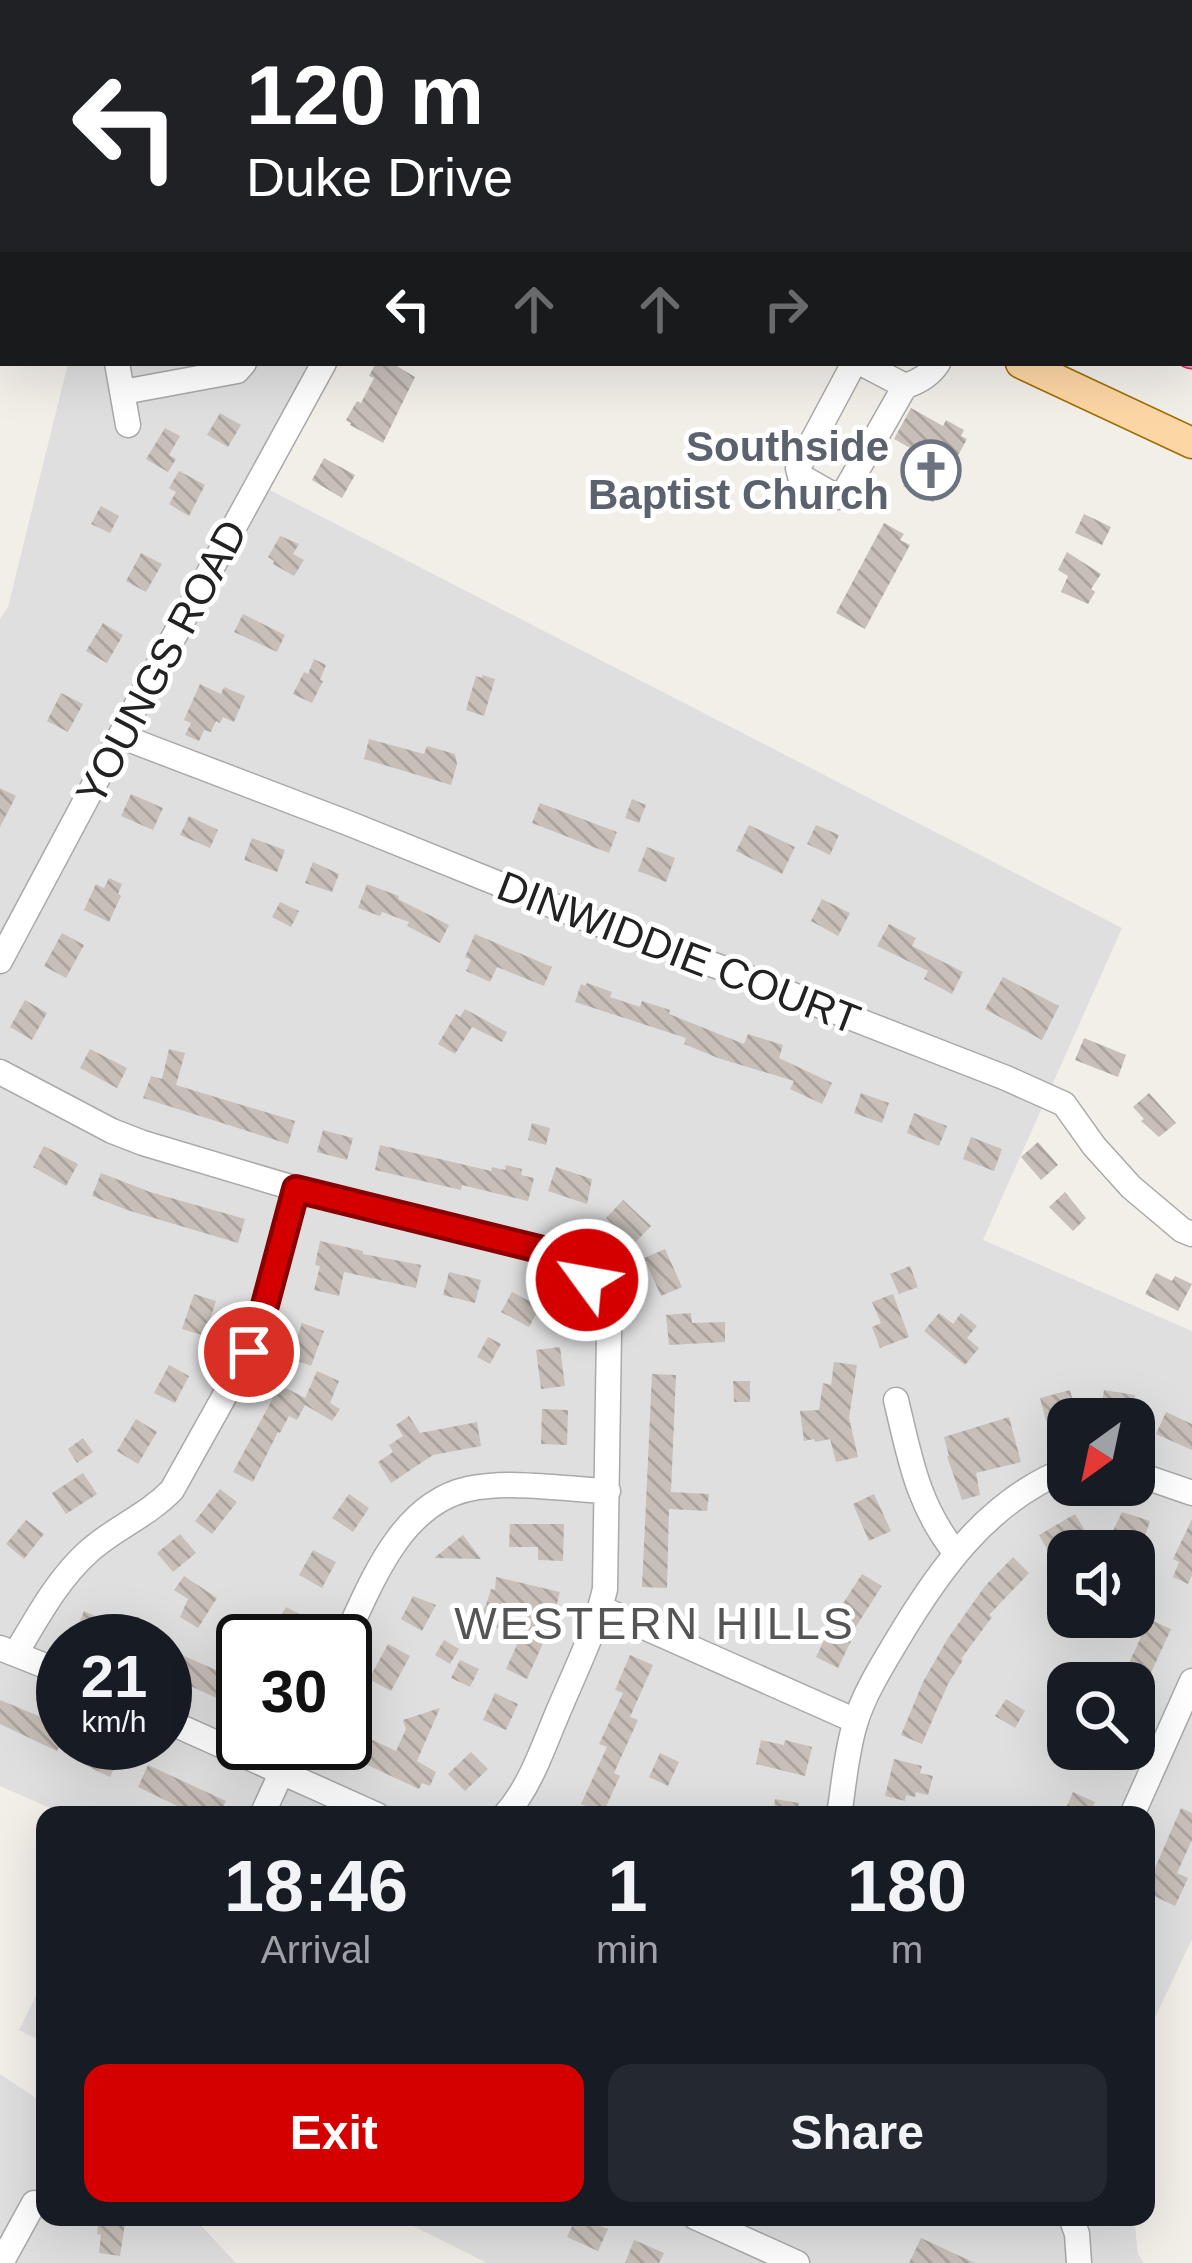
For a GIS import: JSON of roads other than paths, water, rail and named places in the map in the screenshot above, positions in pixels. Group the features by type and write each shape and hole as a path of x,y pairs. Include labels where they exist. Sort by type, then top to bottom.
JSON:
{"main road":[{"path":"1027,366 1192,443"}],"street":[{"path":"118,366 128,424"},
{"path":"123,392 237,371 241,366"},
{"name":"YOUNGS ROAD","path":"0,962 321,366"},
{"path":"855,366 798,468 800,476 837,497 844,493 905,386 936,366"},
{"path":"863,366 905,386"},
{"name":"DINWIDDIE COURT","path":"120,736 985,1069 1064,1104 1131,1187 1192,1234"},
{"path":"0,1072 112,1131 296,1189 539,1249 578,1270 598,1298 609,1332 608,1554 601,1608 540,1754 512,1806"},
{"path":"36,1662 8,1651 76,1564 172,1490 249,1352 296,1189"},
{"path":"896,1400 916,1486 938,1532 955,1552"},
{"path":"841,1806 856,1721 936,1576 955,1552 1047,1477"},
{"path":"1155,1478 1192,1493"},
{"path":"358,1614 396,1540 412,1520 446,1496 493,1486 608,1491"},
{"path":"601,1608 856,1721"},
{"path":"1136,1806 1192,1681"},
{"path":"192,1732 356,1806"},
{"path":"266,1806 281,1772"},
{"path":"1,2263 34,2204"},
{"path":"715,2226 797,2263"},
{"path":"1074,2226 1079,2263"}],"place":[{"name":"Southside Baptist Church","path":"931,470"}],"district":[{"name":"WESTERN HILLS","path":"655,1623"}]}
